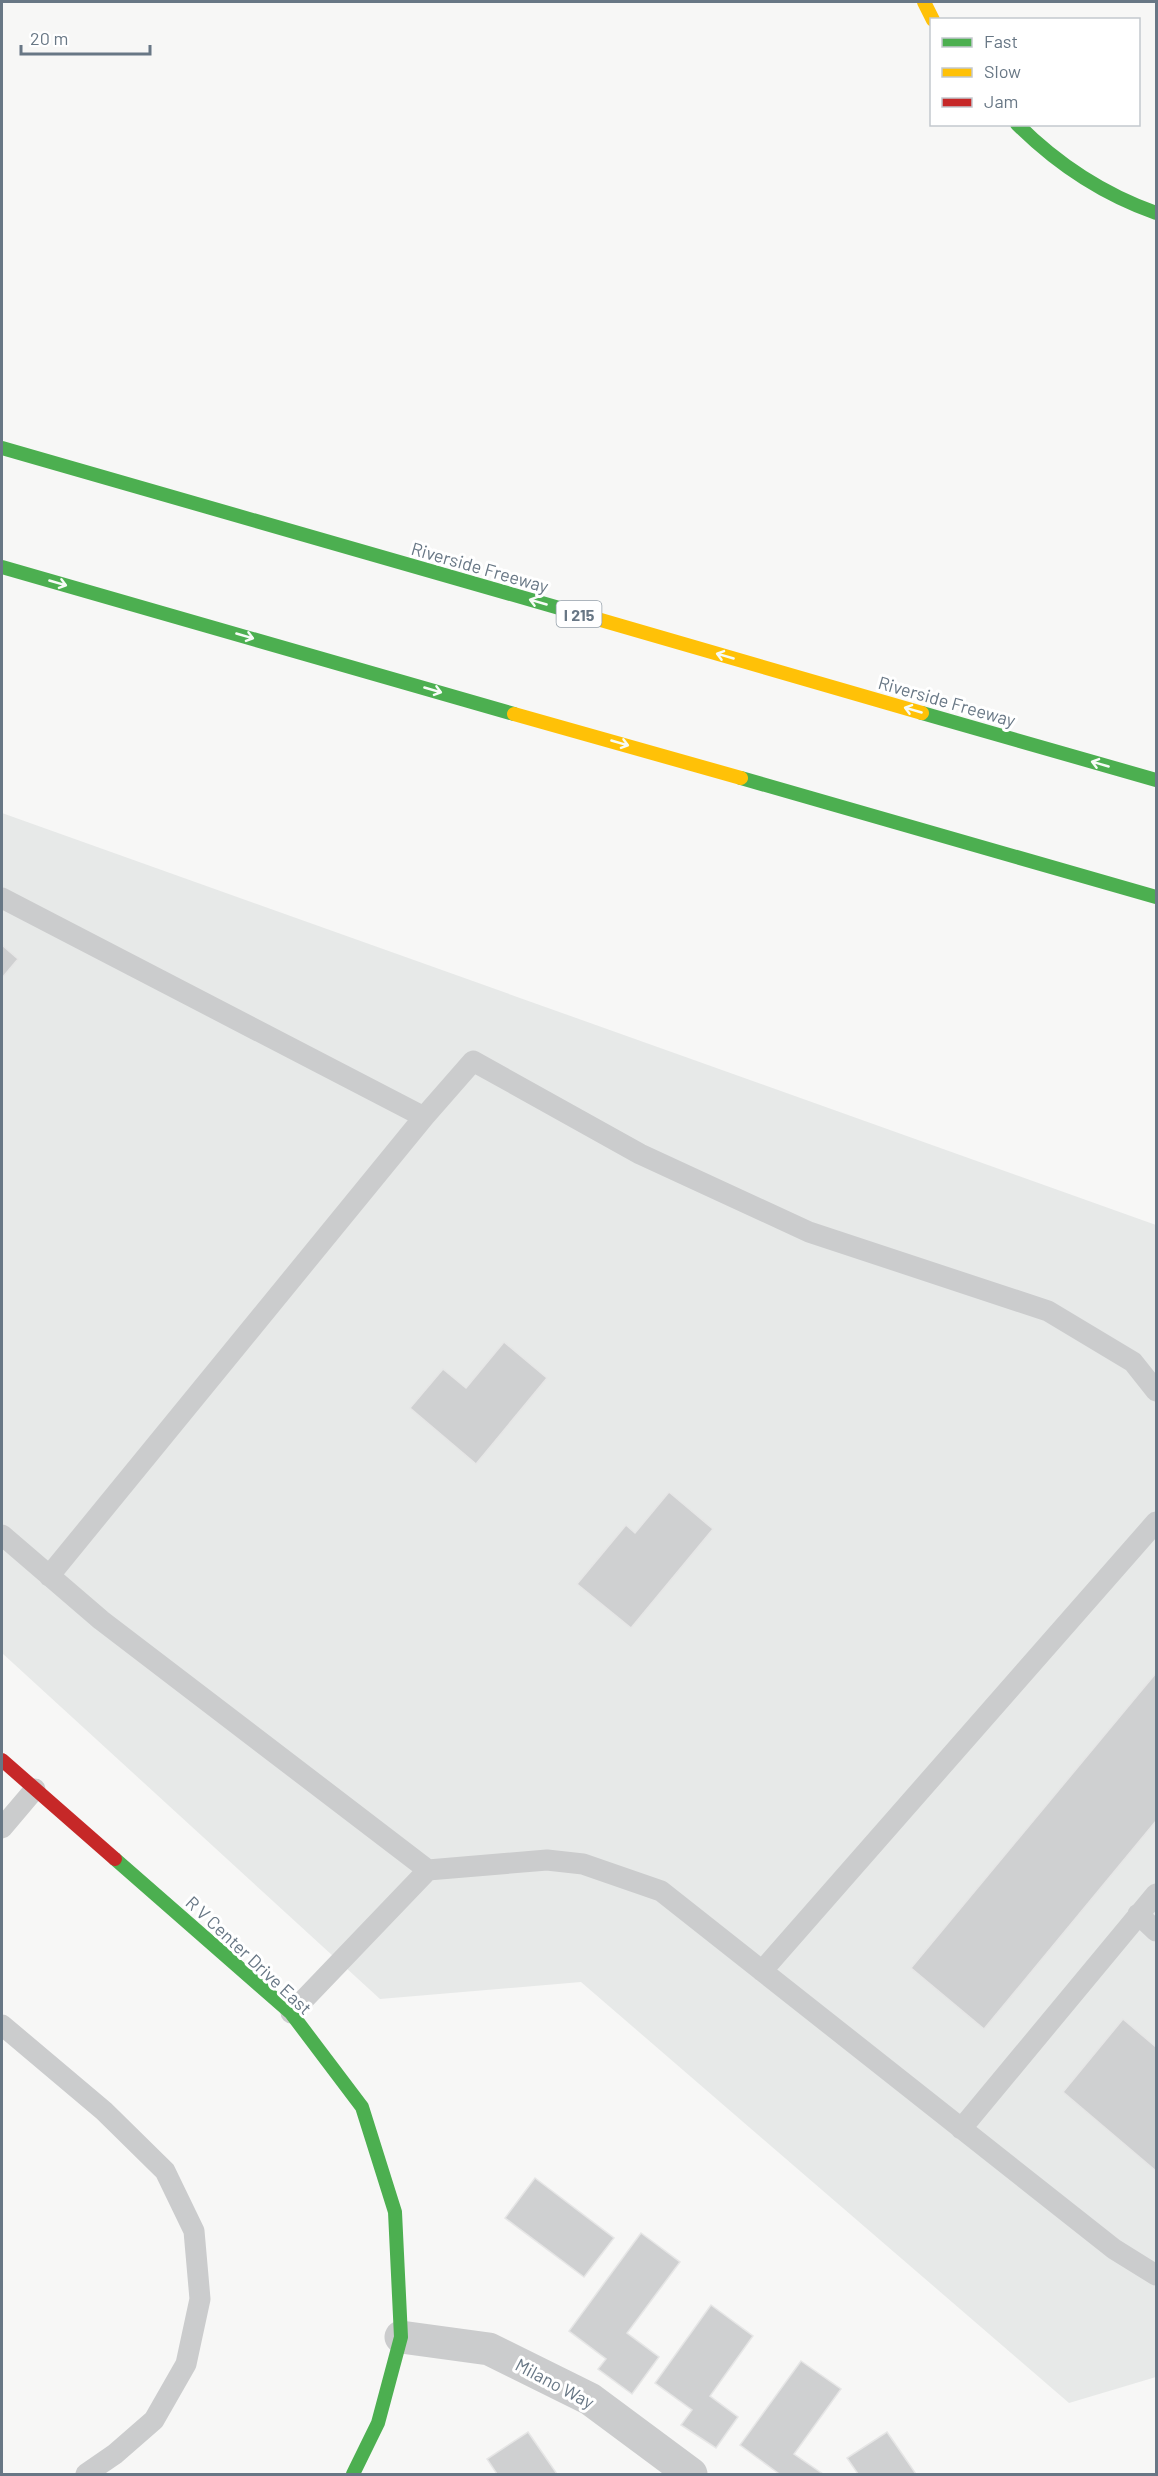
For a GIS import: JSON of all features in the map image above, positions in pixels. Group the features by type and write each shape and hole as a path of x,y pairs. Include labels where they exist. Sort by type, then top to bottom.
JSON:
{"main road":[{"path":"924,2 932,18"},
{"path":"1019,126 1080,178 1156,213"},
{"name":"Riverside Freeway","path":"2,448 1156,780"},
{"path":"2,567 1156,897"},
{"name":"R V Center Drive East","path":"2,1760 291,2013 362,2107 395,2212 401,2337 378,2423 353,2475"}],"street":[{"name":"Milano Way","path":"401,2337 489,2349 590,2399 691,2475"}],"lane":[{"path":"2,898 424,1117"},
{"path":"49,1576 424,1117 473,1061 640,1154 809,1232 1048,1311 1133,1362 1156,1391"},
{"path":"762,1971 1156,1522"},
{"path":"2,1535 100,1620 428,1870"},
{"path":"2,1828 35,1789"},
{"path":"291,2013 428,1870 548,1860 583,1864 661,1891 1113,2249 1156,2275"},
{"path":"961,2129 1156,1894"},
{"path":"1138,1914 1156,1931"},
{"path":"2,2025 104,2111 165,2170 194,2231 200,2299 186,2364 154,2420 115,2454 86,2475"}],"shaded area":[{"path":"2,813 1156,1225 1156,2377 1069,2403 581,1982 380,1999 2,1653"}],"building":[{"path":"2,945 18,959 2,978"},
{"path":"504,1342 547,1378 476,1464 410,1408 443,1369 466,1388"},
{"path":"669,1492 713,1529 631,1628 577,1584 626,1525 635,1533"},
{"path":"1156,1673 1156,1821 984,2029 911,1968"},
{"path":"1123,2019 1156,2047 1156,2171 1063,2092"},
{"path":"535,2178 614,2238 584,2277 505,2218"},
{"path":"641,2233 680,2262 627,2333 659,2357 632,2394 598,2369 606,2359 569,2331"},
{"path":"711,2305 753,2336 710,2396 738,2417 716,2448 681,2425 692,2410 655,2383"},
{"path":"801,2361 841,2389 794,2454 823,2474 777,2474 740,2445"},
{"path":"528,2432 557,2474 497,2474 487,2459"},
{"path":"887,2432 916,2474 858,2474 847,2458"}],"traffic: fast":[{"path":"1019,126 1064,165 1081,176 1117,197 1156,213"},
{"path":"2,448 587,616"},
{"path":"2,567 514,714"},
{"path":"922,713 1156,780"},
{"path":"741,778 1156,897"},
{"path":"115,1859 291,2013 362,2107 395,2212 401,2337 378,2423 353,2474"}],"traffic: slow":[{"path":"924,2 932,18"},
{"path":"587,616 922,713"},
{"path":"514,714 741,778"}],"traffic: jam":[{"path":"2,1760 115,1859"}]}
